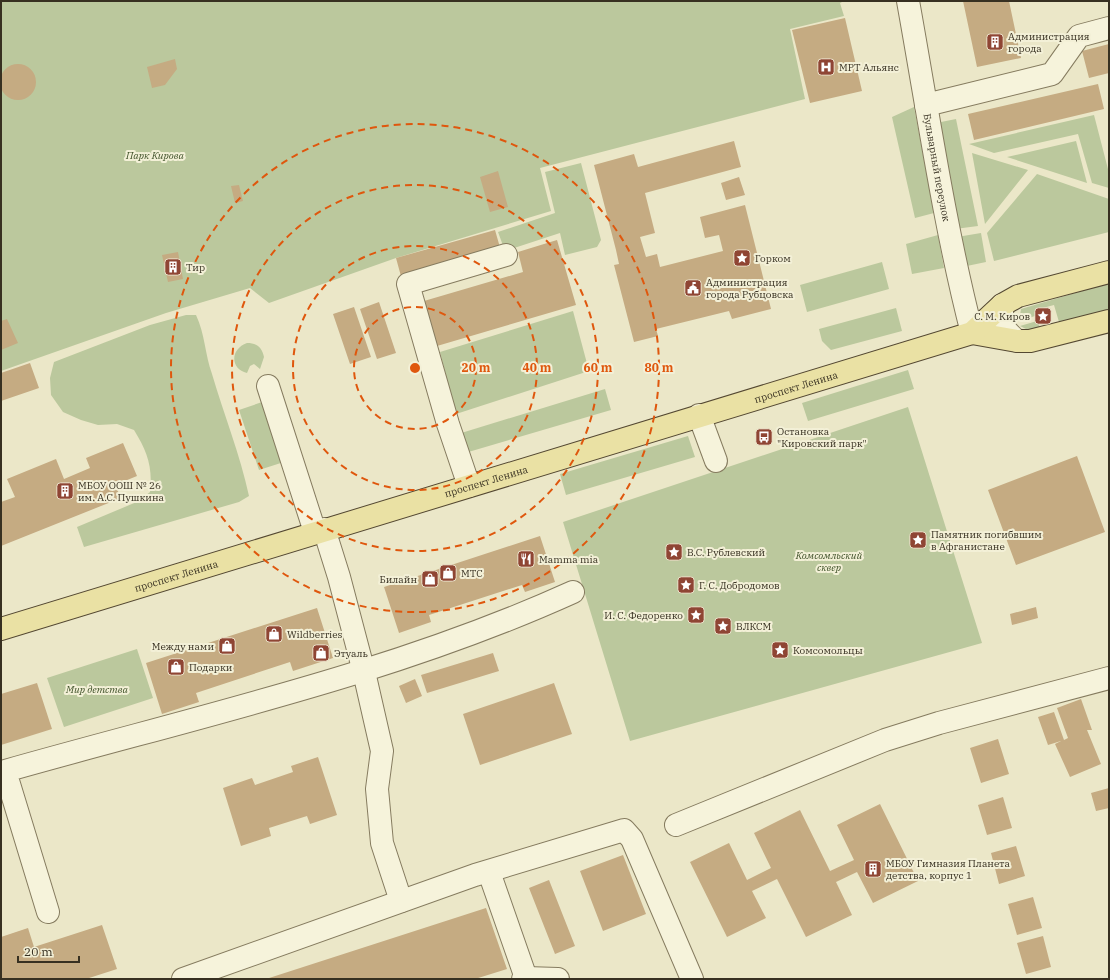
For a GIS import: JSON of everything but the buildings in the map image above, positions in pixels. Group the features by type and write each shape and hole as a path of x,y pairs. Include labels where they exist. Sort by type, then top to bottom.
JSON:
{"main road":[{"name":"проспект Ленина","path":"1,629 972,333 1002,305 1018,296 1109,272"},
{"name":"проспект Ленина","path":"972,333 1017,341 1030,341 1109,321"}],"street":[{"name":"Бульварный переулок","path":"908,1 958,280 972,333"},
{"path":"926,105 1052,74 1079,36 1109,28"},
{"path":"469,486 448,424 408,284 506,255"},
{"path":"1002,305 1002,322 1005,331 1017,341"},
{"path":"268,386 320,531 339,577 364,672 382,751 377,789 382,843 401,901"},
{"path":"699,415 716,461"},
{"path":"48,912 5,770 364,672 531,611 573,592"},
{"path":"676,825 885,740 939,723 1109,678"},
{"path":"183,979 401,901 624,830 632,839 692,979"},
{"path":"489,872 525,979 558,979"}],"green space":[{"name":"Парк Кирова","path":"1,1 844,1 840,3 844,16 790,29 805,99 540,168 551,211 396,258 269,303 250,288 166,313 1,371"},
{"path":"914,107 934,213 915,218 892,117"},
{"path":"1094,115 1109,173 1109,188 1092,183 1078,134 994,153 969,144"},
{"path":"956,119 978,226 955,229 936,123"},
{"path":"1076,141 1087,183 1007,157"},
{"path":"972,153 1028,170 985,224"},
{"path":"581,163 601,240 597,247 565,255 560,233 505,251 498,232 555,213 545,172"},
{"path":"1037,174 1109,199 1109,232 994,261 987,233"},
{"path":"981,233 986,262 962,267 957,237"},
{"path":"938,235 944,268 912,274 906,244"},
{"path":"882,262 889,289 807,312 800,285"},
{"path":"1109,283 1109,316 1036,334 1020,326 1037,321 1040,327 1059,322 1054,305 1035,310 1035,316 1019,321 1021,309"},
{"path":"896,308 902,331 831,350 822,341 819,329"},
{"path":"573,311 589,371 456,414 440,352"},
{"path":"186,315 196,315 199,322 210,367 237,450 249,496 239,502 84,547 77,527 139,501 150,492 150,467 146,452 134,430 117,424 98,425 81,420 63,412 51,395 50,378 54,362 150,325"},
{"path":"247,343 258,346 264,357 260,369 254,364 250,366 247,373 241,371 237,367 234,359 237,350"},
{"path":"908,370 914,389 808,421 802,403"},
{"path":"605,389 611,410 465,453 458,434"},
{"path":"268,400 287,461 259,470 239,410"},
{"name":"Комсомльский сквер","path":"908,407 982,643 630,741 563,522"},
{"path":"688,436 695,457 566,495 560,474"},
{"name":"Мир детства","path":"137,649 153,698 64,727 47,678"}],"place":[{"name":"Администрация города","path":"995,42"},
{"name":"МРТ Альянс","path":"826,67"},
{"name":"Горком","path":"742,258"},
{"name":"Тир","path":"173,267"},
{"name":"Администрация города Рубцовска","path":"693,288"},
{"name":"С. М. Киров","path":"1043,316"},
{"name":"Остановка \"Кировский парк\"","path":"764,437"},
{"name":"МБОУ ООШ № 26 им. А.С. Пушкина","path":"65,491"},
{"name":"Памятник погибвшим в Афганистане","path":"918,540"},
{"name":"В.С. Рублевский","path":"674,552"},
{"name":"Mamma mia","path":"526,559"},
{"name":"МТС","path":"448,573"},
{"name":"Билайн","path":"430,579"},
{"name":"Г. С. Добродомов","path":"686,585"},
{"name":"И. С. Федоренко","path":"696,615"},
{"name":"ВЛКСМ","path":"723,626"},
{"name":"Wildberries","path":"274,634"},
{"name":"Между нами","path":"227,646"},
{"name":"Комсомольцы","path":"780,650"},
{"name":"Этуаль","path":"321,653"},
{"name":"Подарки","path":"176,667"},
{"name":"МБОУ Гимназия Планета детства, корпус 1","path":"873,869"}]}
